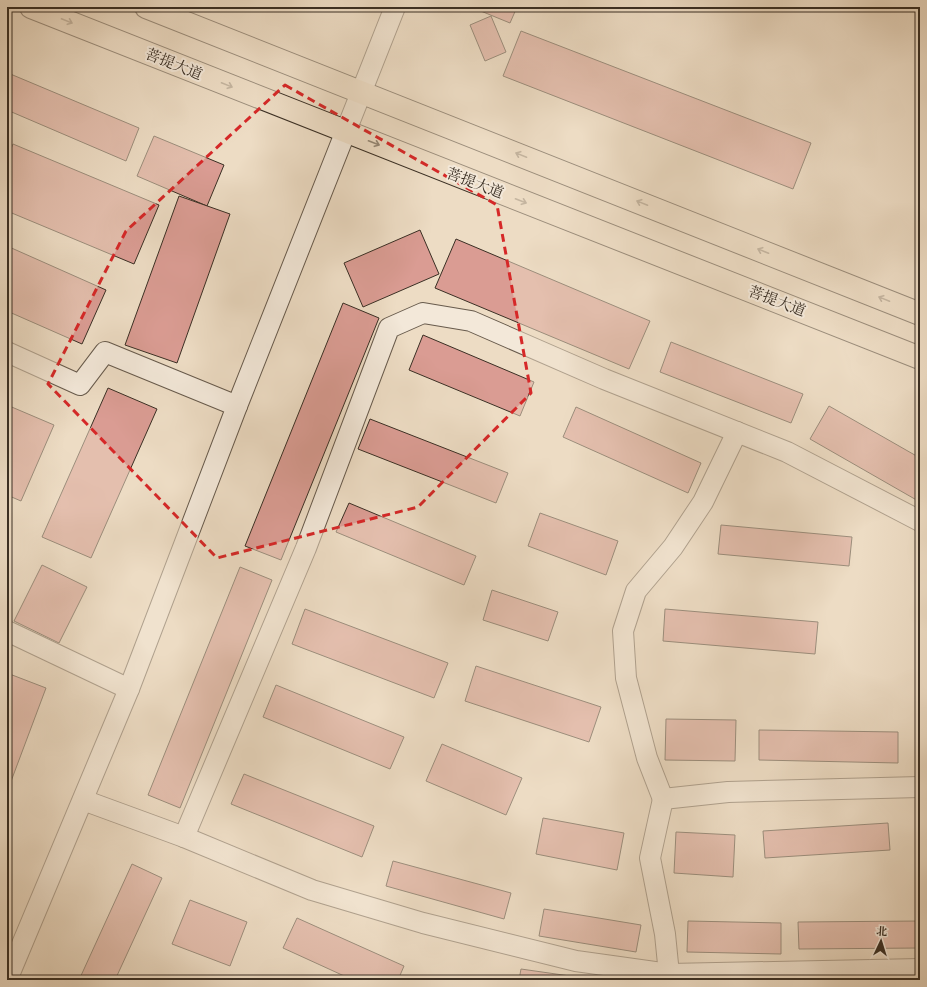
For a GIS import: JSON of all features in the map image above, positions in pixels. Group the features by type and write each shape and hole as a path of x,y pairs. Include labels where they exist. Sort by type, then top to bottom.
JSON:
{"main road":[{"name":"菩提大道","path":"31,7 920,358"},
{"path":"146,7 920,314"}],"street":[{"path":"7,980 129,689 237,406 396,7"},
{"path":"184,837 306,548 389,328 422,313 471,321 604,379 787,452 920,521"},
{"path":"7,352 80,385 105,352 237,406"},
{"path":"669,974 666,934 650,858 663,799 647,758 626,678 623,631 636,591 673,547 703,502 737,432"},
{"path":"7,631 129,689"},
{"path":"663,799 728,792 920,787"},
{"path":"83,800 184,837 312,890 423,923 576,961 669,974 920,969"}],"highlighted area":[{"path":"285,85 497,205 531,393 418,507 217,558 48,384 126,231"}],"building":[{"path":"471,7 517,7 510,23"},
{"path":"491,16 506,52 485,61 470,25"},
{"path":"521,31 811,143 793,189 503,76"},
{"path":"8,73 139,128 126,161 7,110"},
{"path":"154,136 224,165 207,206 137,176"},
{"path":"13,144 159,205 134,264 7,211 7,159"},
{"path":"179,196 230,214 177,363 125,345"},
{"path":"420,230 439,274 363,307 344,263"},
{"path":"456,239 650,321 629,369 435,288"},
{"path":"7,246 106,290 82,344 7,311"},
{"path":"343,303 379,318 281,560 245,546"},
{"path":"423,335 534,382 520,416 409,370"},
{"path":"671,342 803,394 791,423 660,372"},
{"path":"108,388 157,409 91,558 42,537"},
{"path":"7,405 54,425 21,501 7,495"},
{"path":"829,406 920,458 920,502 810,439"},
{"path":"576,407 701,463 688,493 563,437"},
{"path":"370,419 508,473 496,503 358,449"},
{"path":"349,503 476,556 464,585 336,532"},
{"path":"540,513 618,541 606,575 528,546"},
{"path":"721,525 852,537 849,566 718,554"},
{"path":"42,565 87,587 59,643 14,621"},
{"path":"240,567 272,580 180,808 148,795"},
{"path":"492,590 558,612 548,641 483,620"},
{"path":"305,609 448,663 434,698 292,644"},
{"path":"665,609 818,622 815,654 663,641"},
{"path":"476,666 601,707 589,742 465,701"},
{"path":"7,673 46,688 7,792"},
{"path":"276,685 404,737 390,769 263,717"},
{"path":"666,719 736,720 735,761 665,760"},
{"path":"759,730 898,732 898,763 759,760"},
{"path":"442,744 522,778 506,815 426,781"},
{"path":"244,774 374,826 362,857 231,804"},
{"path":"543,818 624,833 617,870 536,854"},
{"path":"888,823 890,850 765,858 763,831"},
{"path":"676,832 735,835 733,877 674,873"},
{"path":"393,861 511,893 504,919 386,886"},
{"path":"132,864 162,878 115,980 79,980"},
{"path":"190,900 247,922 230,966 172,944"},
{"path":"544,909 641,925 636,952 539,936"},
{"path":"297,918 404,966 398,980 353,980 283,948"},
{"path":"688,921 781,923 781,954 687,952"},
{"path":"920,921 920,948 799,949 798,922"},
{"path":"521,969 598,980 519,980"}]}
